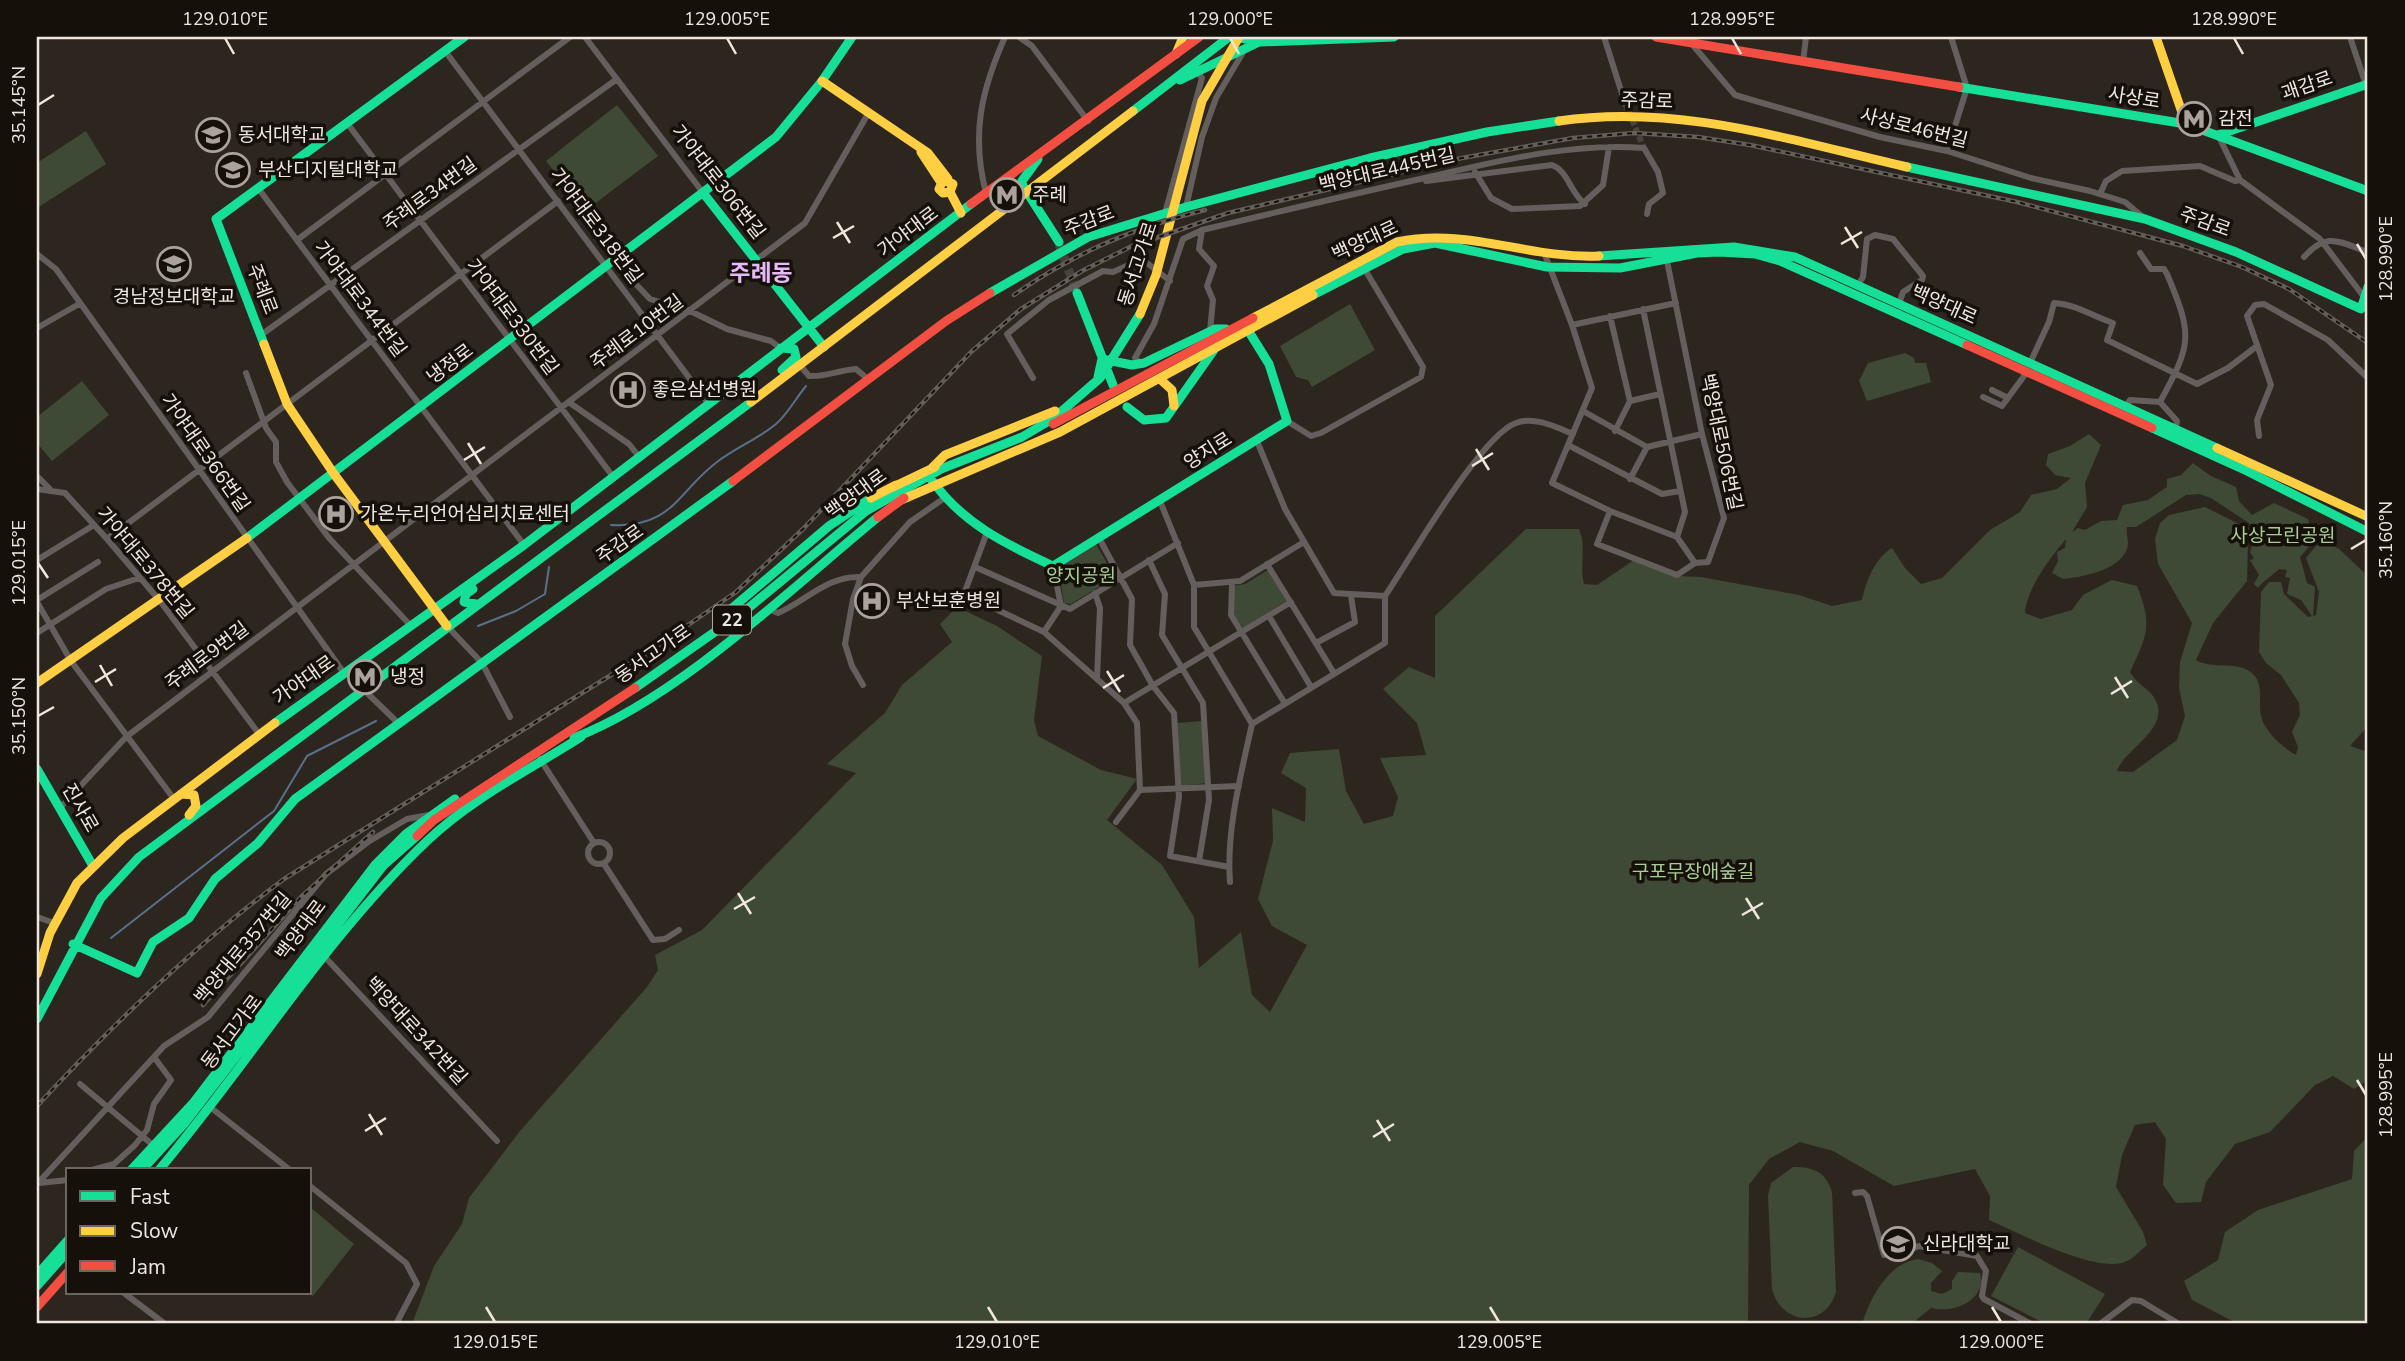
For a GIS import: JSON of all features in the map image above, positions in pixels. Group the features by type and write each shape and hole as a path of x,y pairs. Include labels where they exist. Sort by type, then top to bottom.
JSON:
{"main road":[{"name":"주례로","path":"447,626 334,474 287,404 216,219 464,37"},
{"name":"냉정로","path":"37,683 160,601 334,474 776,137 822,81 852,37"},
{"path":"1175,55 1183,37"},
{"name":"가야대로","path":"38,967 54,923 78,883 93,866 178,797 259,734 488,572 640,458 708,402 1199,37"},
{"path":"37,1019 74,944 101,898 118,876 476,604 824,347 1228,37"},
{"path":"1237,37 1263,40 1394,37"},
{"name":"동서고가로","path":"144,1168 184,1124 383,866 434,820 678,660 746,610 866,511 941,469 1023,437 1074,403 1100,378 1125,343 1145,306 1156,275 1202,101 1237,37"},
{"name":"동서고가로","path":"154,1168 191,1127 389,870 438,827 574,738 767,602 868,517 916,489 1040,435 1074,411 1104,384 1128,354 1152,308 1208,105 1247,37"},
{"name":"사상로","path":"1656,37 1691,40 1803,62 2186,124 2368,191"},
{"path":"2156,37 2186,124"},
{"path":"1165,86 1263,40"},
{"path":"822,81 939,164 944,180 953,184 950,192 961,213"},
{"name":"괘감로","path":"2218,135 2368,87"},
{"name":"주감로","path":"74,944 137,973 144,950 157,936 191,916 207,888 226,868 265,836 285,808 371,747 397,722 656,539 946,321 1038,263 1088,237 1165,213 1370,158 1487,132 1566,120 1669,118 1752,129 2145,219 2236,252 2365,310 2364,297 2368,287"},
{"path":"1038,157 1034,168 1022,181 1026,192 1059,242"},
{"name":"가야대로306번길","path":"704,194 824,347"},
{"name":"백양대로","path":"161,1168 212,1108 371,901 429,839 456,817 670,680 765,608 852,533 904,498 933,483 1042,441 1160,379 1245,326 1397,242 1426,234 1464,236 1545,255 1614,257 1719,252 1755,254 1780,261 2368,517"},
{"name":"백양대로","path":"133,1168 198,1097 312,944 375,865 431,814 694,643 750,602 867,503 896,485 928,470 1051,425 1231,328 1245,326 1403,249 1435,243 1547,267 1620,268 1697,245 1766,247 1858,285 2029,368 2126,406 2368,532"},
{"path":"1077,293 1113,385"},
{"path":"1245,326 1269,364 1287,421"},
{"path":"1102,359 1132,365 1142,364 1210,331 1231,328"},
{"path":"1127,407 1136,417 1146,421 1166,418 1217,345"},
{"path":"776,381 779,373 796,357 794,349 780,348"},
{"path":"1053,566 986,535 943,499 928,470 945,455 1027,424 1087,392 1098,376 1102,359"},
{"path":"1160,379 1168,383 1174,392 1172,412"},
{"name":"양지로","path":"1053,566 1287,421"},
{"path":"499,778 514,764 740,603 830,526 871,498 896,485"},
{"path":"574,738 603,728 693,667 762,616 904,498"},
{"path":"476,604 467,605 464,598 488,572"},
{"name":"진사로","path":"37,769 93,866"},
{"path":"163,840 197,805 194,795 178,797"},
{"path":"37,1275 66,1248"},
{"path":"37,1286 66,1248"},
{"path":"37,1298 66,1265"},
{"path":"37,1307 66,1274"}],"street":[{"path":"386,174 570,37"},
{"name":"가야대로306번길","path":"585,37 704,194"},
{"path":"986,194 978,143 982,99 1005,37"},
{"path":"1019,37 1032,46 1088,121"},
{"path":"1604,37 1625,103"},
{"path":"1803,62 1806,37"},
{"path":"1947,151 1967,88 1951,37"},
{"path":"2350,37 2368,87"},
{"name":"사상로46번길","path":"1691,40 1735,95 1880,137 1947,151 2031,178 2100,194 2125,202 2145,219"},
{"path":"1186,207 1202,137 1216,98 1245,48"},
{"name":"가야대로318번길","path":"445,51 558,201 611,265 708,402"},
{"path":"1165,213 1202,78 1197,72"},
{"name":"주례로34번길","path":"261,335 617,79"},
{"name":"주례로10번길","path":"385,543 805,223 869,112"},
{"name":"가야대로330번길","path":"347,123 614,478"},
{"path":"2218,135 2240,180 2322,241 2364,297"},
{"path":"1472,167 1493,200 1512,209 1585,204 1603,186 1609,147"},
{"name":"백양대로445번길","path":"1142,364 1135,358 1154,324 1182,239 1202,230 1472,167 1539,154 1609,147 1644,148 1658,172 1663,193 1649,204 1647,214"},
{"path":"1392,185 1536,165 1555,166 1575,196 1585,204"},
{"path":"2100,194 2106,181 2122,170 2200,166 2235,181 2240,180"},
{"name":"가야대로344번길","path":"297,240 386,174"},
{"name":"가야대로344번길","path":"258,188 524,545"},
{"path":"107,539 558,201"},
{"path":"1202,230 1199,249 1214,266 1207,286 1213,300 1210,331"},
{"path":"1858,285 1863,276 1867,239 1875,235 1893,239 1923,276 1922,280 1903,292 1899,304"},
{"path":"2304,257 2322,241 2336,241 2368,252"},
{"path":"2140,253 2151,269 2164,269 2182,310 2188,342 2175,375 2160,401"},
{"name":"가야대로366번길","path":"37,254 56,269 296,610 344,673"},
{"path":"1545,255 1547,267 1573,325 1592,388 1552,483 1610,511 1677,537 1695,563 1677,575 1597,544 1610,511"},
{"name":"백양대로506번길","path":"1666,255 1702,434 1724,518 1708,562 1695,563"},
{"path":"1033,378 1007,334 1049,300 1103,271 1113,272 1142,258 1170,281"},
{"path":"611,265 650,299 690,311 727,329 771,341 780,348"},
{"name":"백양대로","path":"1287,421 1311,436 1321,433 1421,377 1423,367 1364,268"},
{"path":"1573,325 1676,303"},
{"path":"1983,397 2002,406 2029,368 2049,322 2054,303 2073,304 2084,313 2113,323 2107,340 2197,384 2257,346"},
{"path":"37,328 79,304"},
{"path":"2259,436 2257,420 2271,385 2247,316 2255,305 2264,304 2328,340 2368,377"},
{"path":"1643,309 1685,512 1677,537"},
{"path":"1610,316 1630,401 1615,431"},
{"path":"799,364 809,376 825,377 843,370 856,369 869,380"},
{"path":"246,373 264,421 276,442 276,462 298,500 354,566 411,626"},
{"path":"1992,390 2008,398"},
{"path":"1630,401 1660,394"},
{"path":"2126,406 2130,400 2160,401 2177,421 2175,433"},
{"path":"570,403 629,444 640,458"},
{"path":"1583,411 1647,447 1702,434"},
{"path":"1252,723 1385,643 1385,596 1477,458 1502,430 1519,422 1533,422 1573,434"},
{"path":"1257,441 1285,509 1334,593 1385,596"},
{"path":"1568,445 1662,494 1680,491"},
{"path":"1630,479 1647,447"},
{"name":"가야대로378번길","path":"37,476 50,489 65,493 107,539 160,601 259,734"},
{"path":"37,489 50,489"},
{"path":"863,685 852,666 845,643 853,599 861,577 910,522 943,499"},
{"path":"1160,501 1194,585 1194,627 1252,723 1239,786 1229,867 1230,883"},
{"path":"37,560 94,525"},
{"path":"986,535 964,594 1044,632 1124,703 1137,723 1140,790 1115,822"},
{"path":"1099,538 1132,599 1130,645 1153,686 1174,713 1178,789 1170,856 1229,867"},
{"path":"1194,585 1232,584 1304,542"},
{"name":"주례로9번길","path":"60,808 126,737 385,543"},
{"path":"975,567 1070,609 1178,543"},
{"path":"1149,560 1165,594 1161,635 1203,703 1209,800 1199,862"},
{"path":"98,562 37,601 71,661 126,737 178,797"},
{"path":"1267,564 1334,673"},
{"path":"1044,632 1061,606 1053,566"},
{"path":"765,608 778,613 794,606 822,586 849,576 861,577"},
{"path":"37,633 106,589 139,578"},
{"path":"1232,584 1231,615 1284,702"},
{"path":"1095,593 1100,608 1097,678"},
{"path":"1316,643 1355,622 1351,596"},
{"path":"1124,703 1291,602"},
{"path":"1269,615 1311,687"},
{"path":"447,626 482,663 510,717"},
{"path":"363,689 397,722"},
{"path":"534,748 593,843"},
{"path":"1140,790 1239,786"},
{"name":"백양대로357번길","path":"38,1183 164,1046 208,1017 326,874 368,842 407,819 431,814"},
{"path":"593,843 603,842 609,847 611,854 604,864"},
{"path":"593,843 587,852 589,859 594,864 604,864"},
{"path":"604,864 653,940 665,939 679,930"},
{"path":"38,916 54,923"},
{"name":"백양대로342번길","path":"312,944 497,1141"},
{"path":"99,1168 114,1164 142,1136 154,1104 171,1080 154,1057"},
{"path":"80,1084 154,1146"},
{"path":"198,1097 287,1168"},
{"path":"38,1183 66,1180"},
{"path":"312,1188 406,1263 417,1284 396,1324"},
{"path":"1855,1192 1863,1192 1867,1196 1884,1255 1899,1254 1919,1246 1977,1256 1986,1271 1982,1296 1984,1299 2031,1324"},
{"path":"125,1294 165,1324"},
{"path":"2100,1324 2132,1300 2150,1306 2179,1324"}],"green space":[{"path":"617,105 658,156 585,211 546,161"},
{"path":"86,131 106,164 37,208 37,163"},
{"path":"1350,304 1375,350 1312,387 1308,380 1296,377 1280,346"},
{"path":"1905,353 1914,358 1915,363 1926,363 1931,382 1867,401 1859,381 1868,363"},
{"path":"82,381 109,415 52,461 37,443 37,417"},
{"name":"구포무장애숲길","path":"2089,434 2101,445 2085,483 2087,507 2072,532 2078,528 2085,530 2101,521 2117,520 2123,505 2148,500 2167,487 2167,479 2181,475 2193,463 2211,476 2236,487 2239,501 2252,515 2274,503 2308,519 2314,541 2300,557 2307,583 2315,587 2313,616 2316,615 2319,592 2306,558 2316,546 2325,542 2339,549 2368,576 2368,726 2350,746 2368,752 2368,1080 2354,1089 2333,1076 2315,1085 2270,1132 2235,1144 2206,1182 2201,1202 2176,1203 2163,1185 2166,1139 2155,1122 2135,1125 2122,1155 2116,1187 2143,1232 2147,1245 2128,1261 2111,1264 2076,1257 1989,1220 1990,1196 1975,1169 1894,1186 1833,1151 1800,1142 1769,1159 1749,1185 1748,1324 412,1324 434,1266 462,1224 469,1198 520,1131 647,987 658,970 655,955 702,930 856,773 827,764 885,713 902,685 952,642 940,624 957,607 997,626 1042,656 1034,720 1038,736 1101,770 1137,779 1107,820 1162,865 1194,917 1199,968 1241,932 1252,995 1270,1012 1307,945 1272,926 1258,899 1273,841 1272,808 1305,822 1306,788 1281,773 1290,753 1339,749 1346,791 1364,824 1393,816 1398,797 1380,758 1426,755 1417,723 1383,689 1409,667 1435,678 1435,616 1526,529 1579,529 1584,584 1597,585 1634,560 1677,576 1701,577 1799,595 1832,606 1862,600 1872,571 1892,548 1905,568 1921,584 1942,578 1990,530 2020,512 2031,495 2057,489 2071,478 2055,475 2046,465 2048,454 2070,446","holes":["2199,494 2211,498 2255,527 2256,534 2250,552 2254,559 2250,560 2259,575 2254,584 2258,588 2279,569 2287,570 2285,577 2290,578 2287,594 2301,600 2312,616 2308,617 2284,594 2281,582 2269,582 2261,592 2259,652 2266,663 2281,675 2299,703 2300,715 2292,732 2298,747 2296,755 2275,739 2263,722 2260,688 2253,674 2240,667 2196,660 2213,623 2247,581 2248,543 2253,531 2205,507 2169,515 2160,523 2155,539 2158,564 2192,623 2180,662 2179,688 2185,716 2177,740 2133,772 2117,771 2153,728 2158,718 2158,707 2153,696 2130,672 2146,630 2145,611 2137,586 2112,580 2083,595 2072,610 2041,619 2025,613 2030,594 2047,564 2066,539 2065,548 2057,552 2058,561 2052,573 2063,579 2092,574 2120,560 2128,544 2127,527 2136,527 2186,495"]},
{"name":"양지공원","path":"1096,544 1115,577 1071,604 1064,603 1058,568"},
{"path":"1268,570 1286,601 1243,628 1234,615 1234,586 1245,584"},
{"path":"1202,721 1208,783 1180,786 1177,723"},
{"path":"2368,1136 2368,1324 2238,1324 2192,1300 2184,1281 2218,1260 2225,1232 2258,1210 2352,1179 2354,1151"},
{"path":"1793,1167 1807,1168 1823,1175 1832,1192 1836,1292 1823,1312 1803,1318 1784,1310 1772,1289 1768,1196 1771,1183"},
{"path":"312,1209 354,1244 313,1296 310,1294"},
{"path":"2018,1247 2105,1294 2086,1324 2044,1323 1991,1296"},
{"path":"1918,1259 1932,1263 1942,1271 1931,1283 1931,1291 1942,1294 1952,1289 1952,1281 1958,1272 1980,1273 1979,1291 1974,1298 1958,1307 1931,1308 1911,1324 1862,1324 1875,1293 1889,1274 1907,1262"}],"waterway":[{"path":"611,525 648,521 661,514 717,462 776,424 806,386"},
{"path":"478,626 516,611 545,594 549,567"},
{"path":"111,938 274,811 307,756 376,721"}],"tunnel":[{"path":"1625,103 1644,148"},
{"path":"1059,244 1077,293"}],"railway":[{"path":"37,1106 155,987 218,931 284,879 659,645 736,592 803,529 971,352 1021,309 1082,271 1130,247 1228,213 1462,158 1573,138 1634,133 1698,137 1750,145 2017,202 2183,246 2242,267 2289,289 2368,343"},
{"path":"1014,295 1059,266 1106,243 1205,210"},
{"path":"203,1005 301,897 373,832"}],"traffic: fast":[{"path":"264,344 216,219 464,37"},
{"path":"247,538 776,137 822,81 852,37"},
{"path":"1133,111 1229,37"},
{"path":"1236,37 1260,42 1394,37"},
{"path":"1180,80 1259,42"},
{"path":"2218,135 2368,84"},
{"path":"1959,87 2186,124 2368,191"},
{"path":"990,293 1088,237 1186,207 1370,158 1487,132 1559,121"},
{"path":"1038,159 1022,181 1023,186 1059,242"},
{"path":"1907,167 2145,219 2236,252 2361,309 2368,287"},
{"path":"704,194 824,347"},
{"path":"275,723 524,545 971,204"},
{"path":"1313,295 1403,249 1435,243 1547,267 1620,268 1697,253 1755,254 1780,261 1967,345"},
{"path":"1599,256 1734,247 1795,257 2217,448"},
{"path":"1077,293 1113,385"},
{"path":"635,688 746,610 866,511 941,469 1022,437 1054,418 1100,378 1140,314"},
{"path":"931,479 956,508 986,531 1053,566 1287,421 1269,364 1246,327"},
{"path":"1098,377 1102,359 1132,365 1144,363 1215,329 1226,329"},
{"path":"781,348 794,349 796,357 782,370"},
{"path":"1127,407 1144,420 1166,418 1214,350"},
{"path":"37,1019 101,898 139,857 751,402"},
{"path":"2152,428 2247,471 2368,532"},
{"path":"73,944 137,973 153,942 189,918 215,879 258,843 295,799 733,481"},
{"path":"724,615 829,526 871,498"},
{"path":"574,738 614,720 694,669 878,517"},
{"path":"473,589 466,594 464,602 476,604"},
{"path":"161,1168 321,959 390,879 427,841 463,811 501,785 581,737"},
{"path":"37,769 93,866"},
{"path":"133,1168 194,1102 375,865 406,834 455,799"},
{"path":"144,1168 184,1124 383,866 417,836"},
{"path":"37,1275 66,1242"},
{"path":"37,1286 66,1253"}],"traffic: slow":[{"path":"1176,54 1183,37"},
{"path":"1140,314 1156,275 1202,101 1239,37"},
{"path":"2156,37 2186,124"},
{"path":"822,81 928,153 948,179"},
{"path":"751,402 1133,111"},
{"path":"1559,121 1603,117 1691,121 1778,136 1907,167"},
{"path":"921,152 940,181"},
{"path":"950,192 943,193 939,189 943,180 953,184 950,192 961,213"},
{"path":"1253,318 1397,242 1448,238 1547,253 1599,256"},
{"path":"901,500 1060,432 1313,295"},
{"path":"264,344 287,404 334,474 447,626"},
{"path":"1160,379 1172,390 1174,406"},
{"path":"931,469 945,455 1055,411"},
{"path":"2217,448 2368,517"},
{"path":"891,488 935,467"},
{"path":"871,498 896,485"},
{"path":"37,683 247,538"},
{"path":"37,974 50,933 77,883 123,838 275,723"},
{"path":"181,794 194,795 196,806 189,815"}],"traffic: jam":[{"path":"971,204 1199,37"},
{"path":"1656,37 1959,87"},
{"path":"733,481 946,321 990,293"},
{"path":"1053,424 1253,318"},
{"path":"1967,345 2152,428"},
{"path":"878,517 904,498"},
{"path":"417,836 434,820 635,688"},
{"path":"37,1307 66,1274"}],"place":[{"name":"감전","path":"2194,119"},
{"name":"동서대학교","path":"213,135"},
{"name":"부산디지털대학교","path":"233,170"},
{"name":"주례","path":"1007,195"},
{"name":"경남정보대학교","path":"174,264"},
{"name":"좋은삼선병원","path":"628,390"},
{"name":"가온누리언어심리치료센터","path":"336,514"},
{"name":"부산보훈병원","path":"872,601"},
{"name":"냉정","path":"365,677"},
{"name":"신라대학교","path":"1898,1244"}],"district":[{"name":"주례동","path":"761,273"}],"park label":[{"name":"사상근린공원","path":"2283,536"}]}
